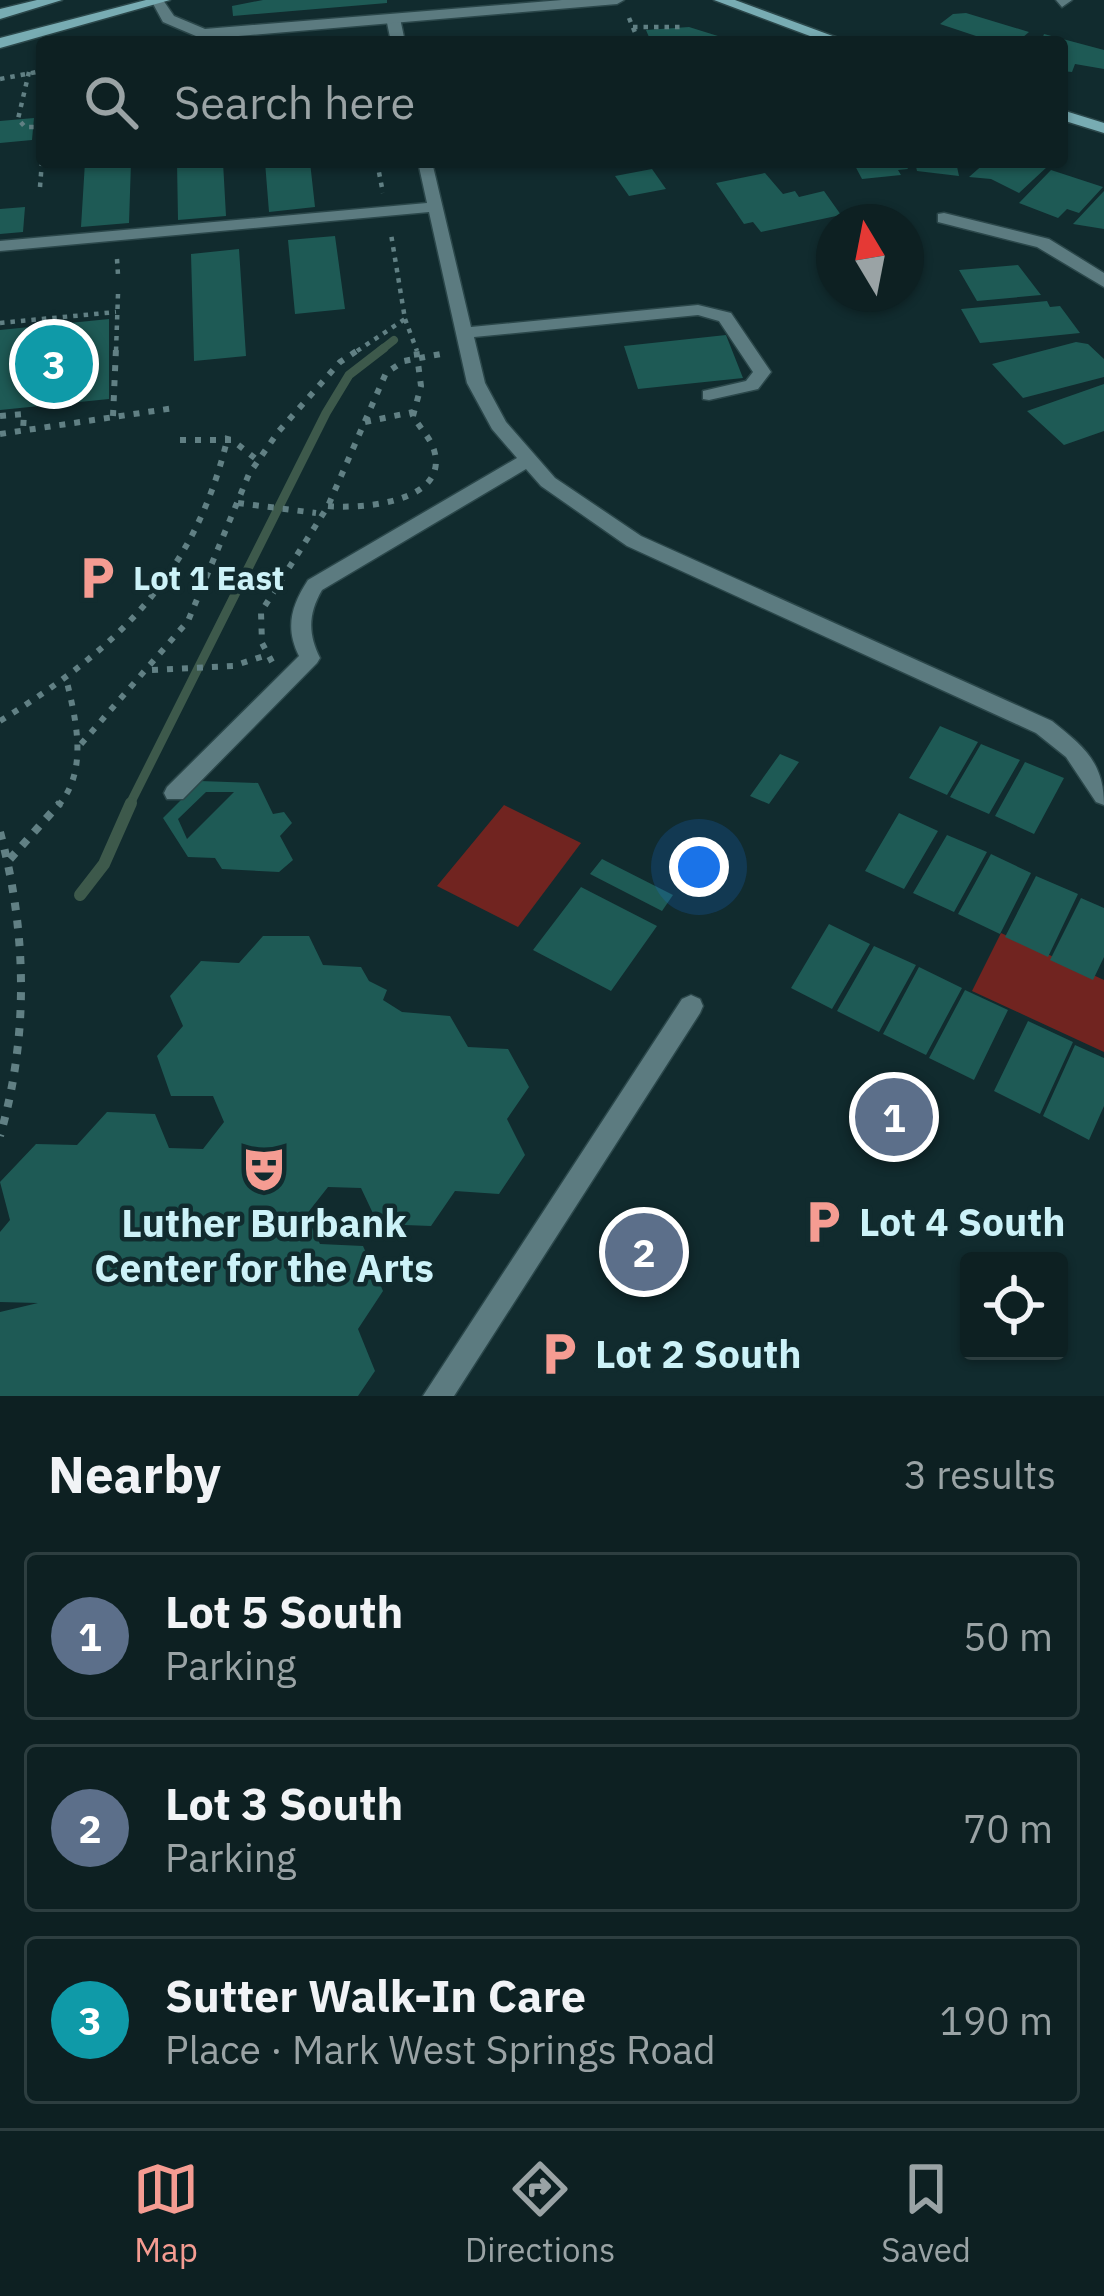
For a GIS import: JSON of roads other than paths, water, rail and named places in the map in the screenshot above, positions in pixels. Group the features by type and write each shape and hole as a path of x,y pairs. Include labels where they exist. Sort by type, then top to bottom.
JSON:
{"main road":[{"path":"0,14 55,0"},
{"path":"721,0 824,36"},
{"path":"0,44 160,1"},
{"path":"1068,117 1104,128"}],"street":[{"path":"160,1 168,19 203,34 554,3 621,5"},
{"path":"944,218 1043,243 1104,281"}],"lane":[{"path":"393,18 397,36"},
{"path":"426,168 464,341 482,397 526,461 569,499 634,542 1044,727 1074,751 1104,796"},
{"path":"0,246 435,207"},
{"path":"464,341 698,310 725,317 762,372 752,386 709,395"},
{"path":"176,793 310,658 300,625 304,603 316,585 526,461"},
{"path":"437,1396 692,1006"}],"waterway":[{"path":"380,351 394,340"},
{"path":"129,806 326,413 349,375 384,348"},
{"path":"80,895 104,864 131,803"}],"place":[{"name":"Sutter Walk-In Care","path":"54,364"},
{"name":"Lot 1 East","path":"97,578"},
{"name":"Lot 5 South","path":"894,1117"},
{"name":"Luther Burbank Center for the Arts","path":"264,1169"},
{"name":"Lot 4 South","path":"823,1222"},
{"name":"Lot 3 South","path":"644,1252"},
{"name":"Lot 2 South","path":"559,1354"}]}
